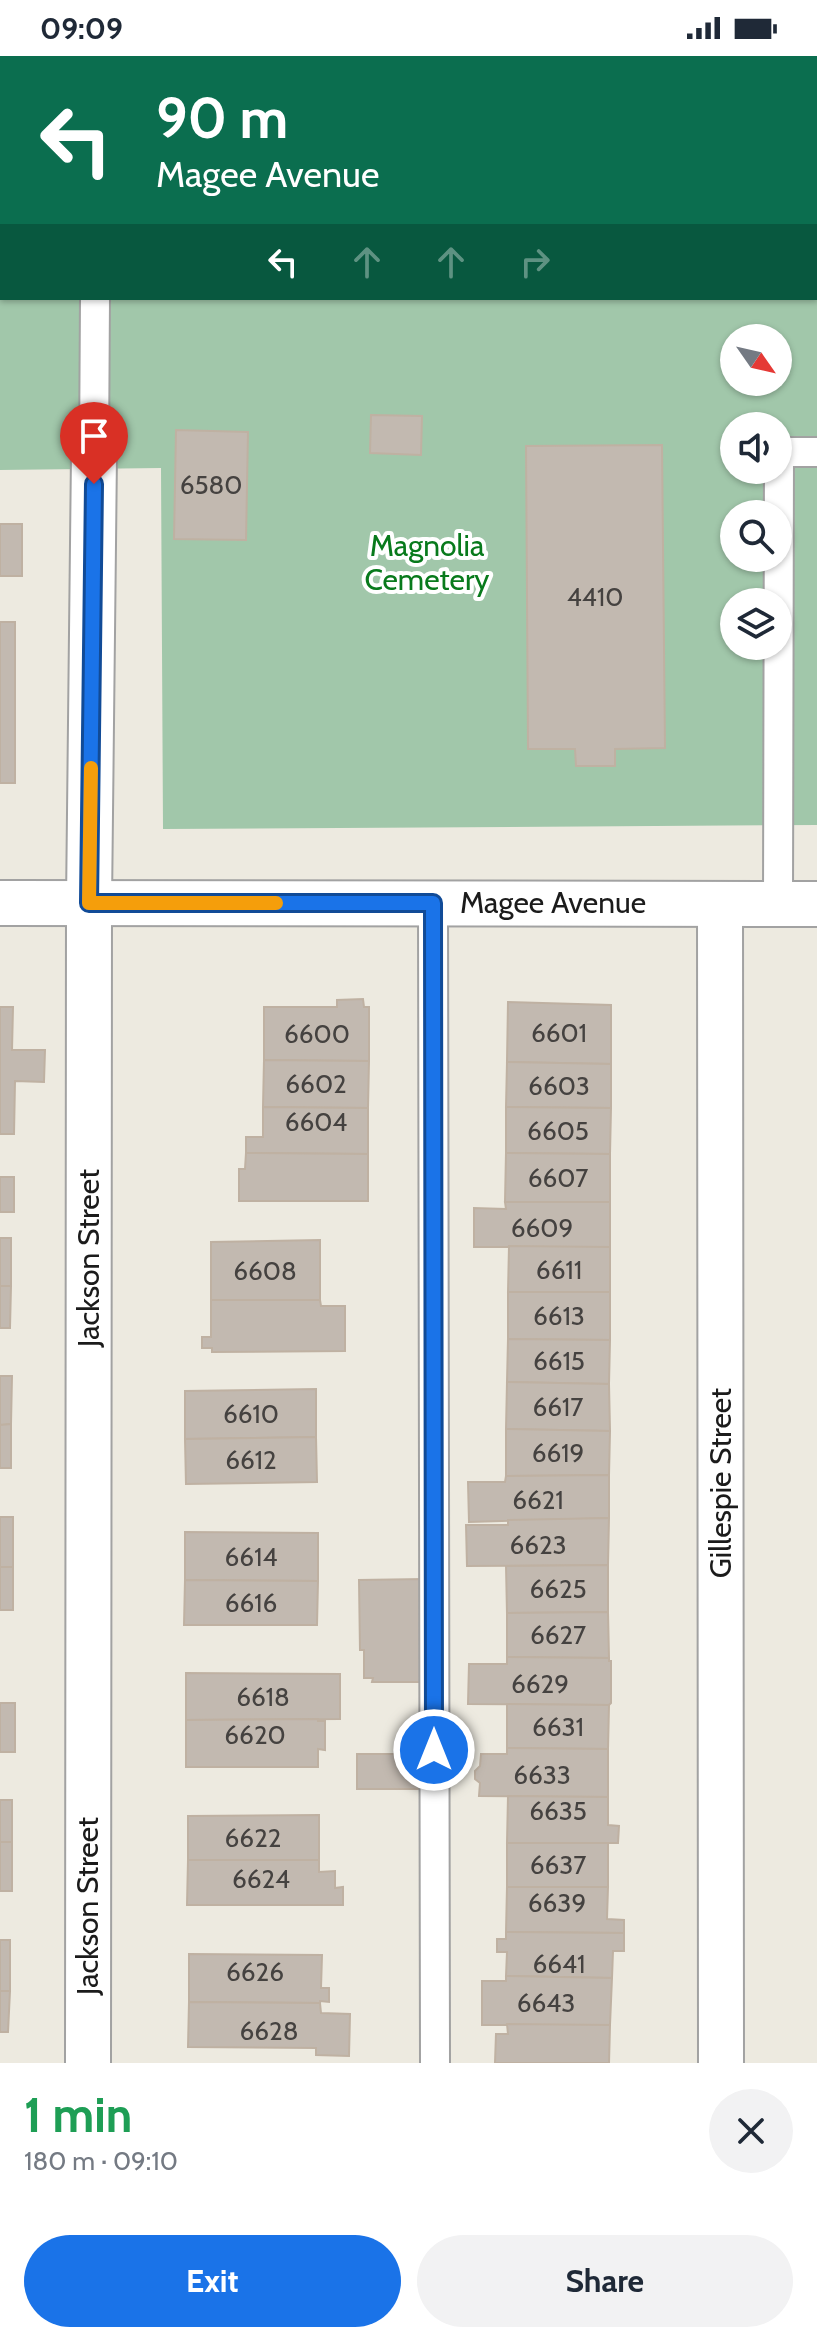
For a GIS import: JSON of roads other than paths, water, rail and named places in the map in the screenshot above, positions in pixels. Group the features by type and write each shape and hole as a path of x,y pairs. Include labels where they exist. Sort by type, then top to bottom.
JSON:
{"street":[{"name":"Jackson Street","path":"88,2063 89,903 94,454"},
{"name":"Magee Avenue","path":"0,903 798,904"},
{"name":"Gillespie Street","path":"720,904 721,2063"}],"lane":[{"path":"94,454 95,300"},
{"path":"798,904 779,452 817,452"},
{"path":"433,903 435,2063"}],"park label":[{"name":"Magnolia Cemetery","path":"427,563"}]}
